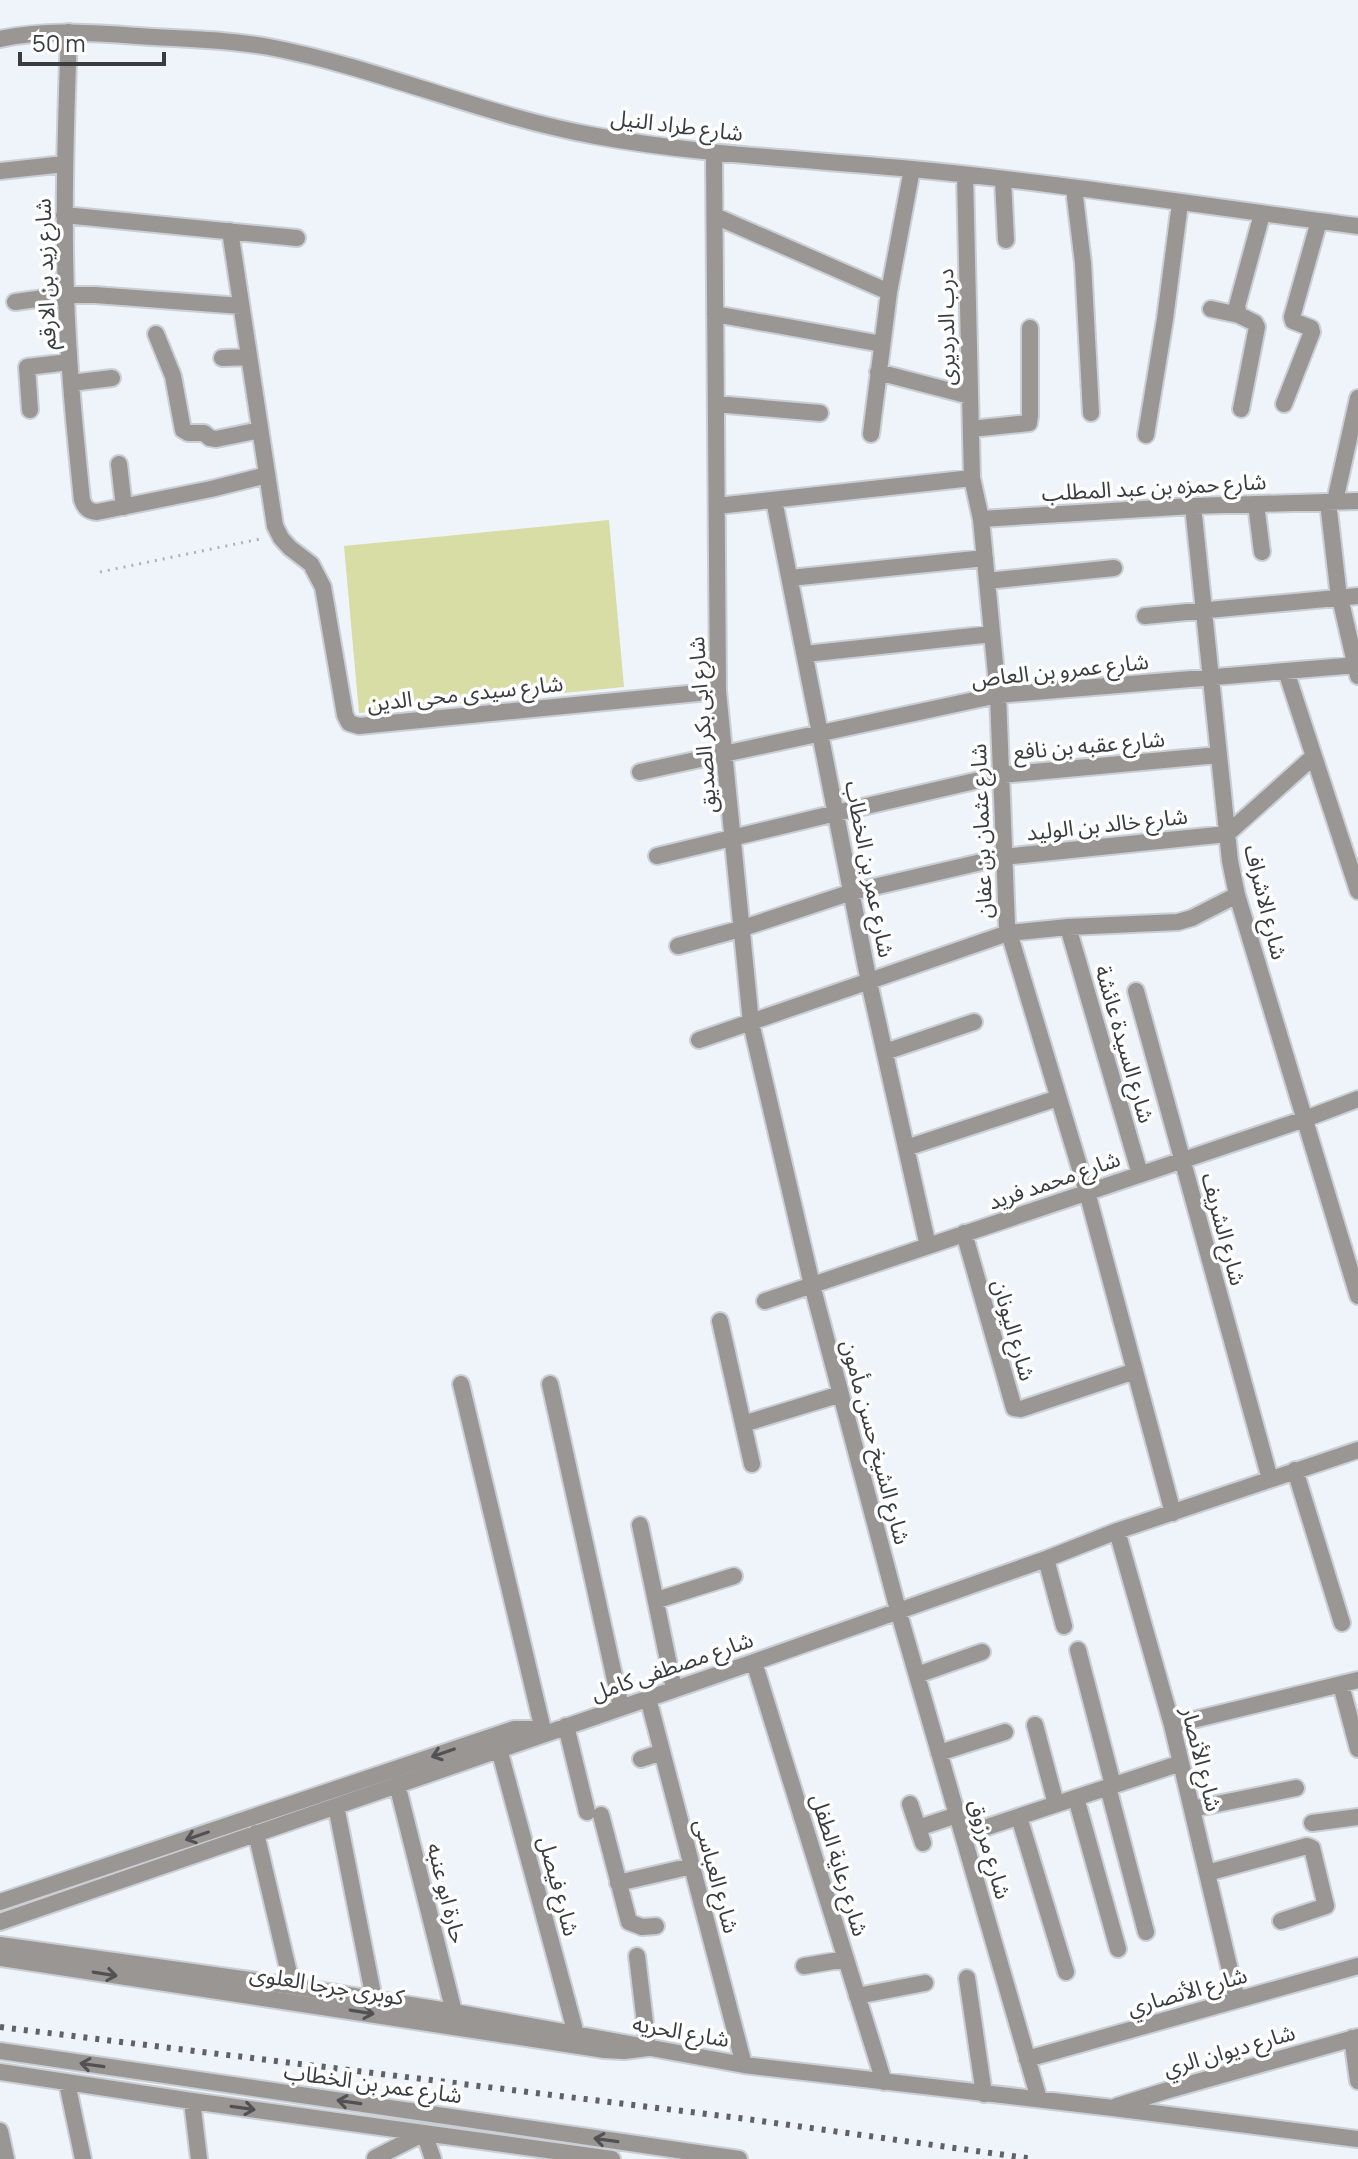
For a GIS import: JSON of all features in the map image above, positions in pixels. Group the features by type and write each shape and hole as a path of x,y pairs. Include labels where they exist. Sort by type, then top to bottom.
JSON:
{"street":[{"name":"شارع طراد النيل","path":"0,39 22,34 69,32 266,47 592,136 714,154 965,175 1358,226"},
{"name":"شارع زيد بن الارقم","path":"69,32 64,164 66,295 82,500 90,511 124,507"},
{"name":"شارع ابى بكر الصديق","path":"714,154 718,691 751,1023 812,1285"},
{"path":"0,171 64,164"},
{"path":"871,434 889,292 912,169"},
{"name":"درب الدرديرى","path":"965,175 972,478"},
{"path":"1003,180 1006,240"},
{"path":"1074,189 1084,278 1091,413"},
{"path":"1146,435 1180,203"},
{"path":"1239,315 1237,306 1262,214"},
{"path":"64,215 297,238"},
{"path":"715,216 889,292"},
{"path":"1284,404 1312,332 1311,328 1293,321 1292,317 1319,221"},
{"path":"230,231 275,526 279,535"},
{"path":"15,302 66,295 241,306"},
{"path":"1211,309 1239,315 1257,327 1241,409"},
{"path":"715,314 882,344"},
{"path":"971,429 1029,423 1030,328"},
{"path":"156,334 173,376 183,430 204,433 216,439 260,430"},
{"path":"222,358 249,357"},
{"path":"30,410 27,367 69,362"},
{"path":"878,372 970,396"},
{"path":"71,383 112,378"},
{"path":"1357,669 1339,597 1331,502 1358,398"},
{"path":"716,404 820,413"},
{"path":"119,464 124,507 267,475"},
{"path":"717,506 972,478"},
{"name":"شارع عثمان بن عفان","path":"972,478 981,519 998,695 1008,933 1087,1192 1173,1513"},
{"name":"شارع عمر بن الخطاب","path":"774,500 869,982 928,1246"},
{"name":"شارع حمزه بن عبد المطلب","path":"981,519 1193,506 1358,501"},
{"path":"1256,504 1262,552"},
{"name":"شارع الاشراف","path":"1193,506 1218,755 1237,895 1358,1296"},
{"name":"شارع سيدى محى الدين","path":"279,535 311,564 323,587 346,720 354,726 718,691"},
{"path":"790,578 985,558"},
{"path":"987,581 1114,568"},
{"path":"1145,616 1358,596"},
{"path":"805,654 992,634"},
{"name":"شارع عمرو بن العاص","path":"640,772 998,695 1286,671 1357,669"},
{"path":"1286,671 1358,891"},
{"name":"شارع عقبه بن نافع","path":"657,856 1001,775 1218,755"},
{"path":"1227,834 1314,756"},
{"name":"شارع خالد بن الوليد","path":"678,946 852,892 1003,857 1227,834"},
{"path":"699,1040 1008,933 1178,922 1237,895"},
{"name":"شارع السيدة عائشة","path":"1068,927 1140,1174"},
{"name":"شارع الشريف","path":"1136,991 1270,1479"},
{"path":"885,1052 974,1022"},
{"path":"906,1148 1058,1098"},
{"name":"شارع محمد فريد","path":"765,1301 1358,1099"},
{"name":"شارع اليونان","path":"964,1233 1014,1408 1021,1409 1135,1371"},
{"name":"شارع الشيخ حسن مأمون","path":"812,1285 898,1610"},
{"path":"720,1321 752,1464"},
{"path":"461,1384 544,1734"},
{"path":"550,1384 621,1707"},
{"path":"743,1424 841,1394"},
{"name":"شارع مصطفى كامل","path":"0,1922 754,1662 1117,1531 1358,1450"},
{"path":"1295,1470 1342,1623"},
{"path":"640,1525 674,1689"},
{"name":"شارع الأنصار","path":"1117,1531 1172,1725 1237,2000"},
{"path":"1046,1559 1064,1626"},
{"path":"657,1600 734,1576"},
{"name":"شارع مرزوق","path":"898,1610 1039,2099"},
{"path":"1078,1650 1146,1932"},
{"path":"917,1675 982,1652"},
{"name":"شارع رعاية الطفل","path":"754,1662 884,2082"},
{"path":"1172,1725 1350,1682 1358,1749"},
{"name":"شارع العباسى","path":"648,1698 744,2065"},
{"path":"1035,1725 1056,1804"},
{"path":"566,1726 629,1922 642,1927 656,1926"},
{"path":"0,1902 514,1729 535,1729 544,1734"},
{"path":"939,1753 1005,1732"},
{"name":"شارع فيصل","path":"499,1749 576,2034"},
{"path":"641,1759 662,1752"},
{"path":"963,1835 1181,1763"},
{"name":"حارة ابو عنبه","path":"397,1784 454,2012"},
{"path":"1192,1809 1296,1788"},
{"path":"1076,1798 1118,1949"},
{"path":"910,1804 920,1836 957,1815"},
{"path":"336,1806 374,1999"},
{"path":"1019,1817 1066,1972"},
{"path":"1312,1823 1358,1817"},
{"path":"256,1833 292,1986"},
{"path":"1207,1873 1307,1846 1312,1848 1326,1906 1281,1921"},
{"path":"618,1883 692,1866"},
{"name":"شارع الحريه","path":"0,1945 374,1999 744,2065 1358,2139"},
{"path":"637,1956 648,2048"},
{"name":"كوبرى جرجا العلوى","path":"0,1958 605,2050 648,2048"},
{"path":"804,1966 846,1959"},
{"name":"شارع الأنصاري","path":"1027,2059 1358,1966"},
{"path":"967,1978 984,2094"},
{"path":"857,1996 925,1983"},
{"path":"1355,2038 1358,2081"},
{"name":"شارع ديوان الري","path":"1113,2108 1355,2038"},
{"name":"شارع عمر بن الخطاب","path":"0,2051 739,2159"},
{"name":"شارع عمر بن الخطاب","path":"0,2072 572,2157 610,2159"},
{"path":"67,2083 83,2159"},
{"path":"192,2101 199,2159"},
{"path":"0,2131 6,2159"},
{"path":"375,2158 424,2133 433,2159"}],"path":[{"path":"100,572 279,535"}],"green space":[{"path":"609,520 624,687 359,713 344,546"}],"railway":[{"path":"0,2027 739,2118 1034,2159"}]}
